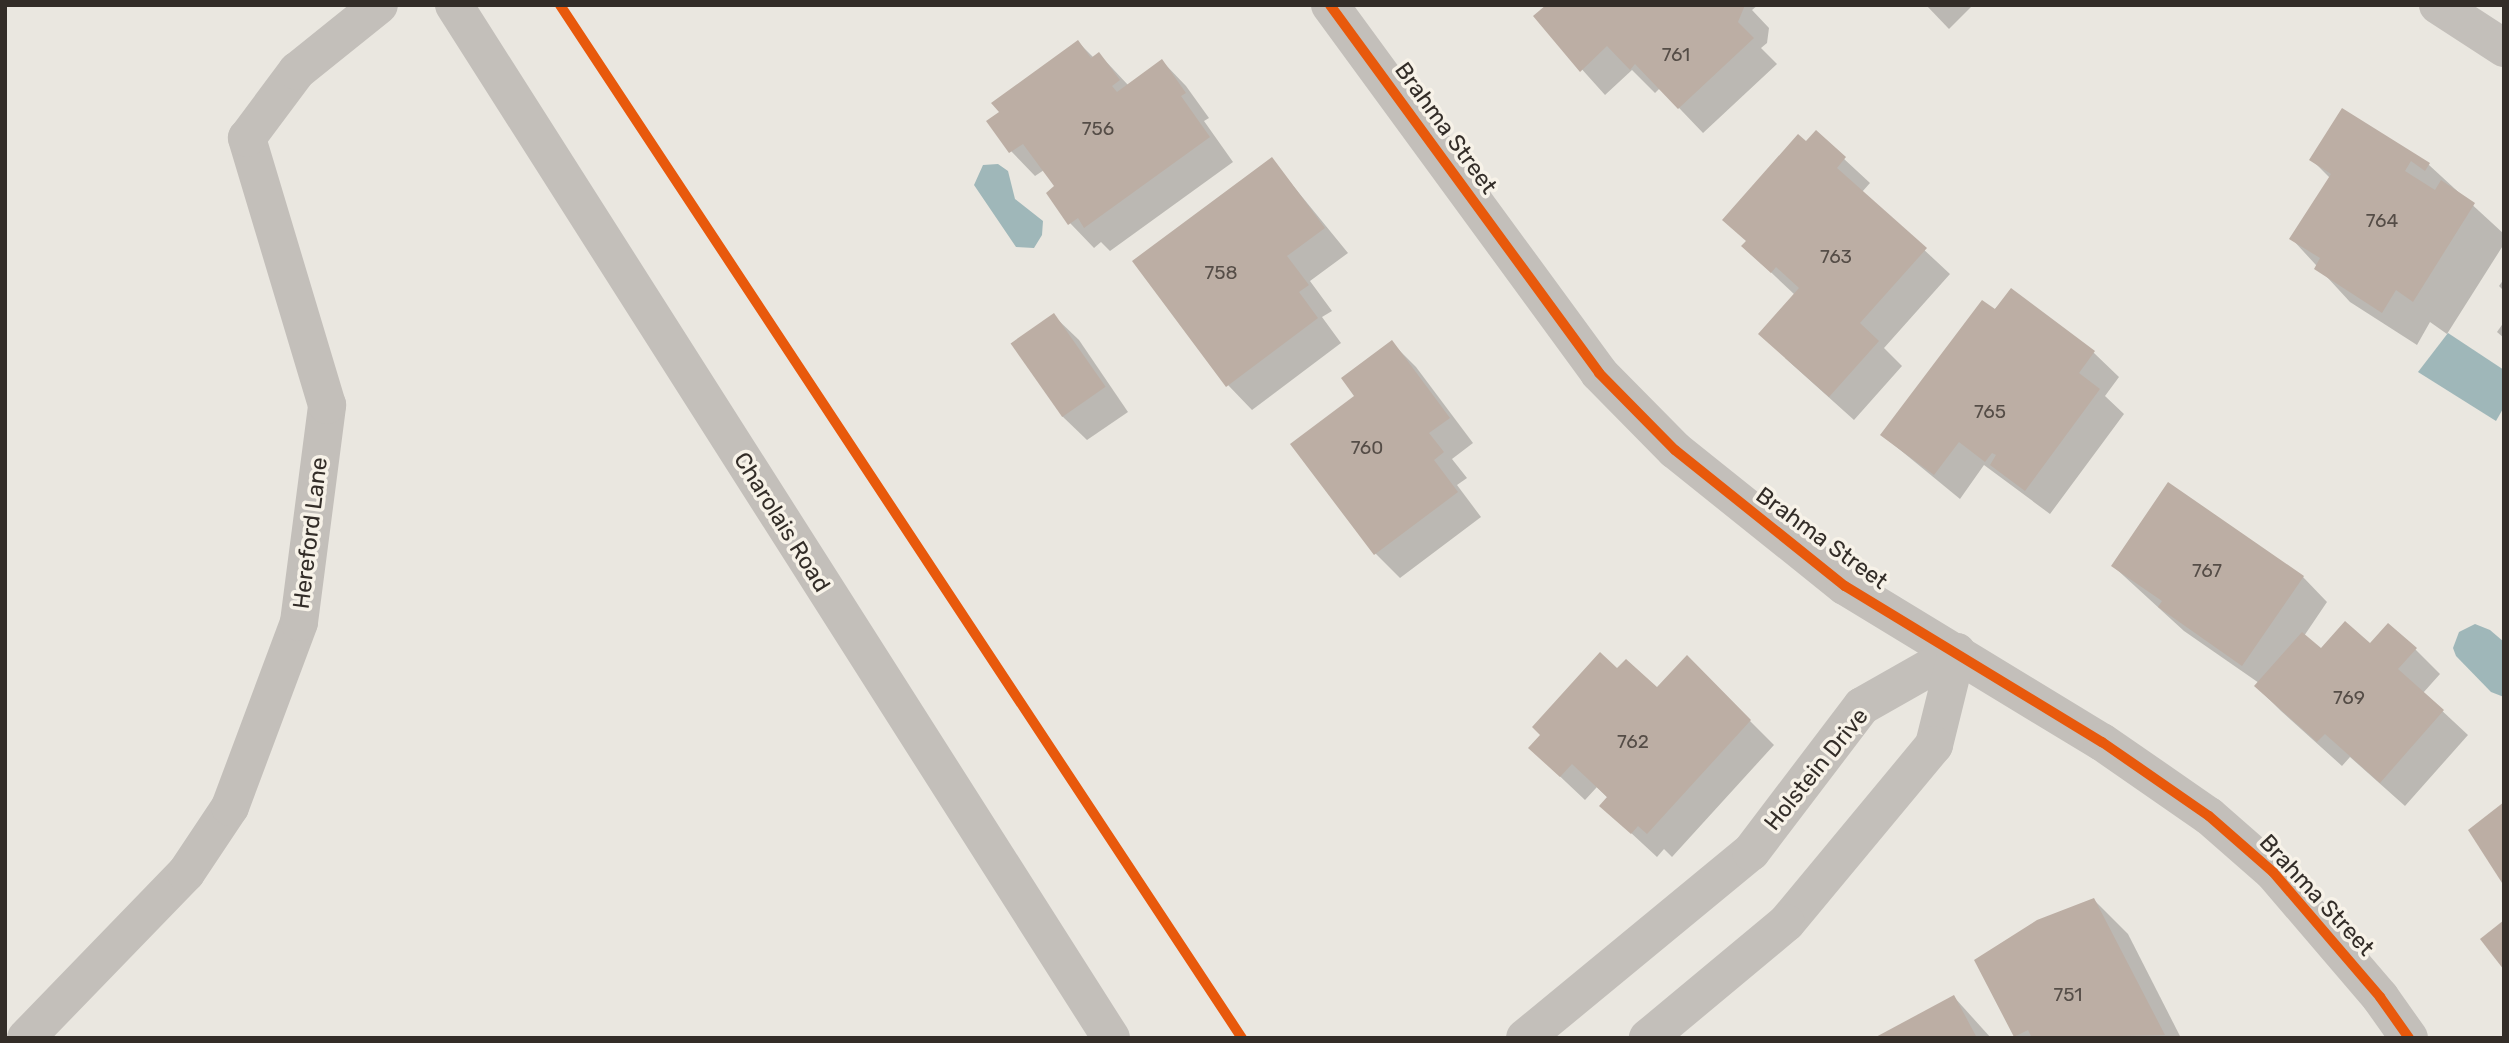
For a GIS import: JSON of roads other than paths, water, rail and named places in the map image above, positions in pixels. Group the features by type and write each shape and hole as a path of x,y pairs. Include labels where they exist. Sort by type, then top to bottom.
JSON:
{"street":[{"name":"Hereford Lane","path":"26,1038 186,873 230,807 299,622 327,405 247,138 296,71 379,5"},
{"name":"Charolais Road","path":"454,5 1111,1038"},
{"name":"Brahma Street","path":"1330,5 1599,373 1675,450 1845,586 2102,741 2209,816 2273,872 2380,997 2409,1038"},
{"path":"2438,5 2504,48"},
{"name":"Holstein Drive","path":"1525,1038 1751,852 1862,706 1957,652"},
{"path":"1648,1038 1786,923 1934,745 1957,652"}],"water":[{"path":"998,164 1008,171 1015,199 1043,221 1042,235 1034,248 1016,247 974,185 983,165"},
{"path":"2448,333 2504,370 2504,407 2496,421 2418,372"},
{"path":"2475,624 2490,630 2504,642 2504,697 2491,692 2456,656 2453,648 2459,632"}]}
